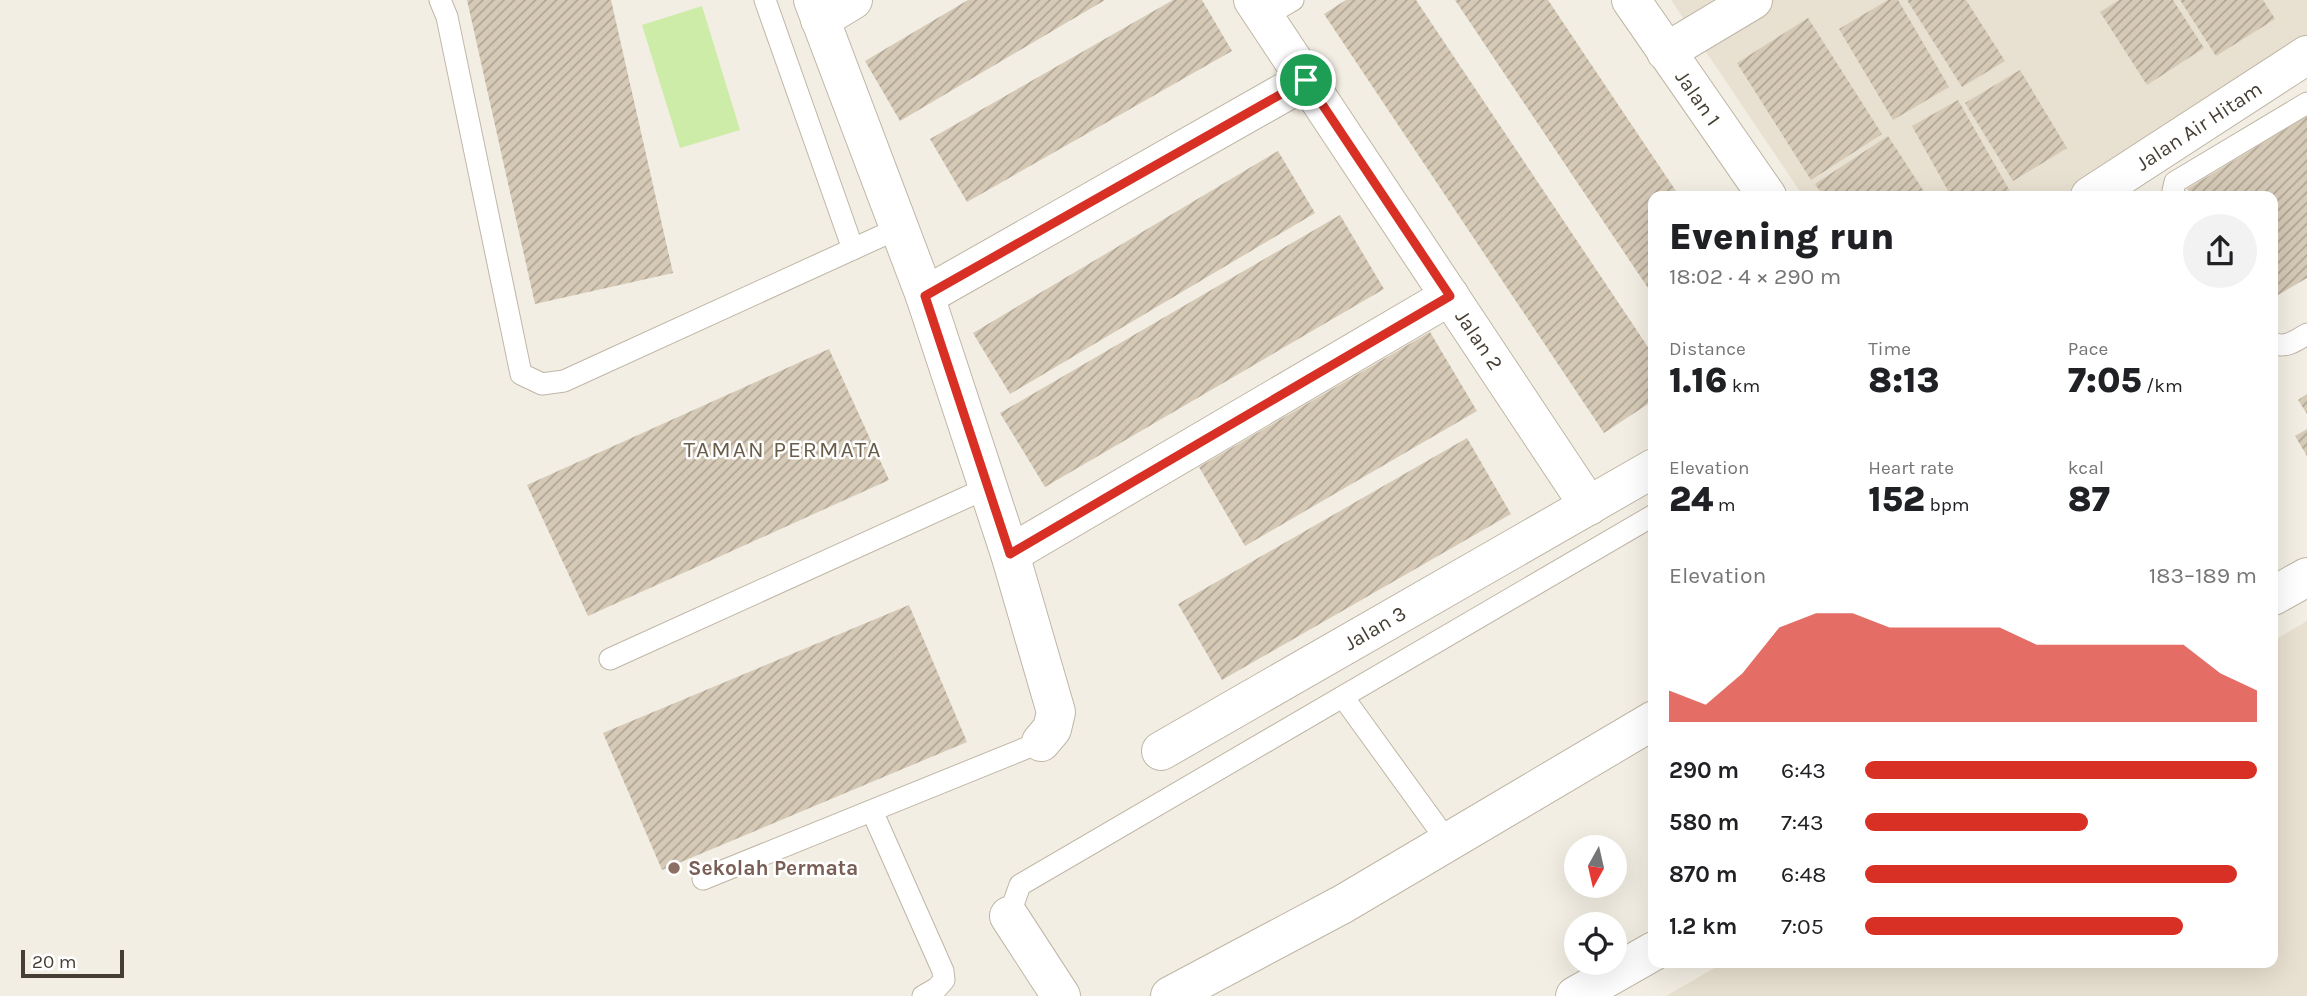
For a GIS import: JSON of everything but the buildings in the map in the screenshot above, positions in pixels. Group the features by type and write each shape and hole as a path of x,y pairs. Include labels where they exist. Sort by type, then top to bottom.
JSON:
{"street":[{"path":"853,0 816,10 925,296 1010,554 1056,712 1052,729 1041,742"},
{"name":"Jalan 1","path":"1631,0 1763,191"},
{"path":"1666,52 1753,0"},
{"name":"Jalan 2","path":"1270,6 1306,80 1589,506"},
{"name":"Jalan Air Hitam","path":"2098,191 2307,55"},
{"path":"925,296 1306,80"},
{"path":"1010,554 1450,296"},
{"path":"1589,506 1648,472"},
{"name":"Jalan 3","path":"1161,751 1589,506"},
{"path":"2278,593 2307,577"},
{"path":"1170,996 1343,904 1648,724"},
{"path":"1009,916 1061,996"},
{"path":"1575,996 1648,954"}],"lane":[{"path":"440,0 447,17 521,374 542,384 564,381 899,228"},
{"path":"765,0 853,249"},
{"path":"2173,191 2175,182 2307,103"},
{"path":"2278,346 2290,344 2307,334"},
{"path":"610,659 989,487"},
{"path":"1009,916 1020,885 1648,519"},
{"path":"1343,697 1448,842"},
{"path":"703,879 1041,742"},
{"path":"872,811 943,971 944,980 937,988 923,996"}],"shaded area":[{"path":"1671,0 2307,0 2307,48 2070,191 1800,191"},
{"path":"2307,621 2307,996 1666,996 1714,968 2278,968 2278,638"}],"green space":[{"path":"702,6 740,130 680,148 642,25"}],"place":[{"name":"Sekolah Permata","path":"674,868"}],"district":[{"name":"TAMAN PERMATA","path":"783,449"}],"route":[{"path":"1306,80 1450,296 1010,554 925,296 1306,80"}]}
